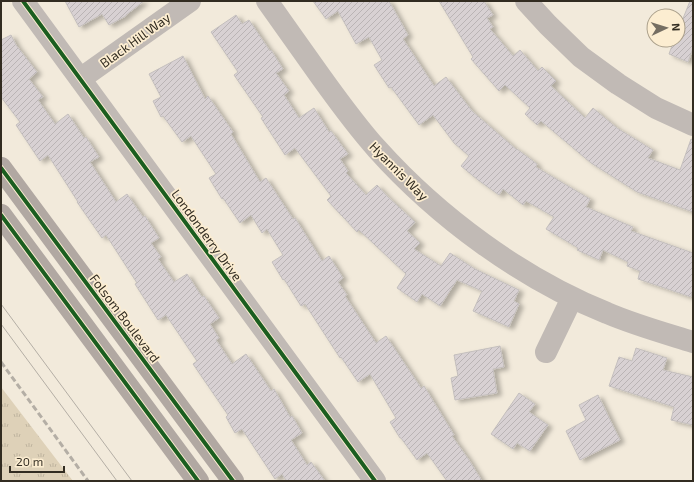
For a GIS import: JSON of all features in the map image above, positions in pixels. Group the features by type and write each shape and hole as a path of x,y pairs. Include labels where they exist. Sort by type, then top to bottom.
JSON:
{"main road":[{"name":"Folsom Boulevard","path":"1,168 233,481"},
{"path":"1,215 198,481"}],"street":[{"name":"Londonderry Drive","path":"23,1 375,481"},
{"name":"Black Hill Way","path":"80,79 190,1"},
{"name":"Hyannis Way","path":"267,1 348,115 407,181 440,211 475,239 517,267 572,298 647,329 693,342"},
{"path":"526,1 581,57 612,80 656,108 693,125"},
{"path":"546,352 572,298"}],"green space":[{"path":"1,387 66,472 73,481 1,481"}],"building":[{"path":"65,1 144,1 126,16 109,25 102,14 79,27"},
{"path":"313,1 389,1 408,35 403,39 434,86 446,77 472,111 517,150 537,164 536,167 590,199 586,207 633,227 631,231 693,253 693,289 691,297 638,279 640,271 627,266 628,262 603,250 599,260 577,250 578,248 546,229 554,217 526,201 523,205 503,189 499,195 478,180 461,166 469,156 454,143 433,115 419,125 391,87 389,88 374,65 382,60 369,37 356,44 338,11 326,19"},
{"path":"439,1 484,1 493,15 487,18 493,27 490,29 513,56 520,50 538,71 542,67 556,81 551,86 585,118 593,108 617,128 653,150 648,158 680,170 691,139 693,140 693,212 637,192 591,163 541,121 537,125 525,114 530,108 505,85 499,91 471,59 473,57"},
{"path":"690,1 693,1 693,48 688,62 669,54 671,48 686,48 686,11"},
{"path":"236,15 242,24 249,20 283,69 276,73 289,91 284,95 299,118 314,108 329,132 331,131 348,154 340,159 348,171 346,173 366,195 377,185 415,222 407,231 420,243 414,249 441,266 450,253 475,269 519,290 514,301 519,304 509,327 473,311 482,291 457,280 440,306 422,294 417,302 397,288 406,274 359,230 357,232 327,200 331,196 295,148 285,155 261,118 263,117 234,75 238,72 211,32"},
{"path":"11,35 16,45 37,72 29,79 43,97 38,100 55,124 68,114 84,138 86,137 99,157 90,162 116,202 127,194 143,217 145,216 159,238 151,243 161,257 158,259 174,282 187,274 202,297 204,296 219,318 210,324 219,338 216,340 232,364 246,354 271,391 274,389 290,417 292,416 302,433 291,440 307,465 311,462 325,481 284,481 286,480 282,474 275,479 242,429 235,433 226,417 228,415 193,364 197,361 166,315 158,320 135,284 137,283 106,235 102,238 77,202 48,155 40,161 16,125 20,122 1,97 1,40"},
{"path":"183,56 205,99 208,96 233,132 231,134 260,182 266,178 293,219 295,218 322,261 329,256 343,278 338,282 347,295 345,296 376,343 386,336 421,388 424,386 454,435 452,436 482,481 447,481 427,453 417,460 390,422 396,418 370,374 358,382 341,357 340,358 305,304 301,306 284,279 283,280 272,262 283,255 267,229 262,233 251,215 240,223 223,198 222,199 209,178 216,174 191,136 182,142 163,116 161,117 153,101 161,97 149,74"},
{"path":"500,346 504,367 493,369 497,393 455,400 451,378 458,376 454,355"},
{"path":"636,348 667,358 663,370 693,377 693,425 671,420 674,407 609,386 619,357 632,361"},
{"path":"519,393 535,404 529,412 548,425 530,451 517,443 513,449 491,434"},
{"path":"598,395 620,440 580,460 566,431 586,420 579,405"}],"tram line":[{"path":"1,304 132,481"},
{"path":"1,324 117,481"}],"railway":[{"path":"1,362 88,481"}],"cycle path":[{"path":"23,1 375,481"},
{"path":"1,168 233,481"},
{"path":"1,215 198,481"}]}
